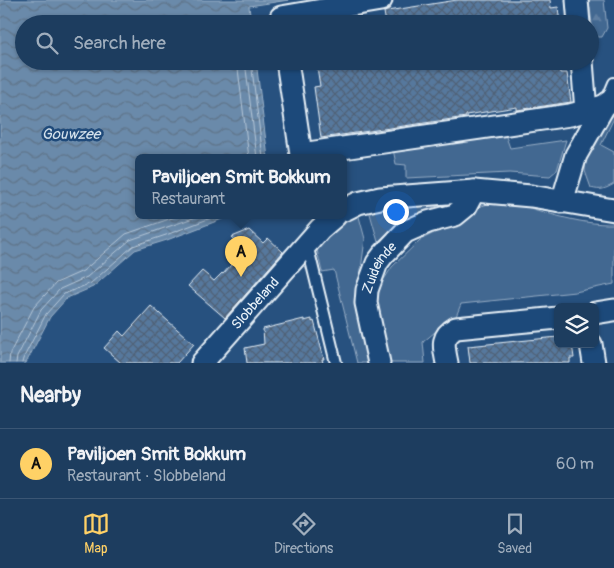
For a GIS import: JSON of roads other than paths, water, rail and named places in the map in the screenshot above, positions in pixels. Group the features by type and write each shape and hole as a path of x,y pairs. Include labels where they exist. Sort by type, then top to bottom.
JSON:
{"street":[{"path":"287,15 381,0"},
{"path":"577,0 578,15"},
{"path":"289,70 304,154"},
{"path":"586,70 602,105"},
{"path":"317,154 570,115 602,105"},
{"path":"562,202 576,155 602,105"},
{"path":"348,200 474,191 510,193 614,210"},
{"name":"Zuideinde","path":"379,363 366,303 367,290 372,273 383,255 405,232 462,210 474,191"},
{"name":"Slobbeland","path":"202,363 307,243 332,219"},
{"path":"599,312 614,310"},
{"path":"447,363 444,341 450,331 456,328 554,318"},
{"path":"592,348 594,363"}],"lane":[{"path":"602,105 614,83"},
{"path":"307,243 336,363"}],"water":[{"name":"Gouwzee","path":"0,0 289,0 249,6 250,15 15,15 15,70 257,70 268,154 135,154 135,219 222,219 135,250 93,287 67,298 50,317 26,363 0,363"}],"place":[{"name":"Paviljoen Smit Bokkum","path":"241,277"}]}
